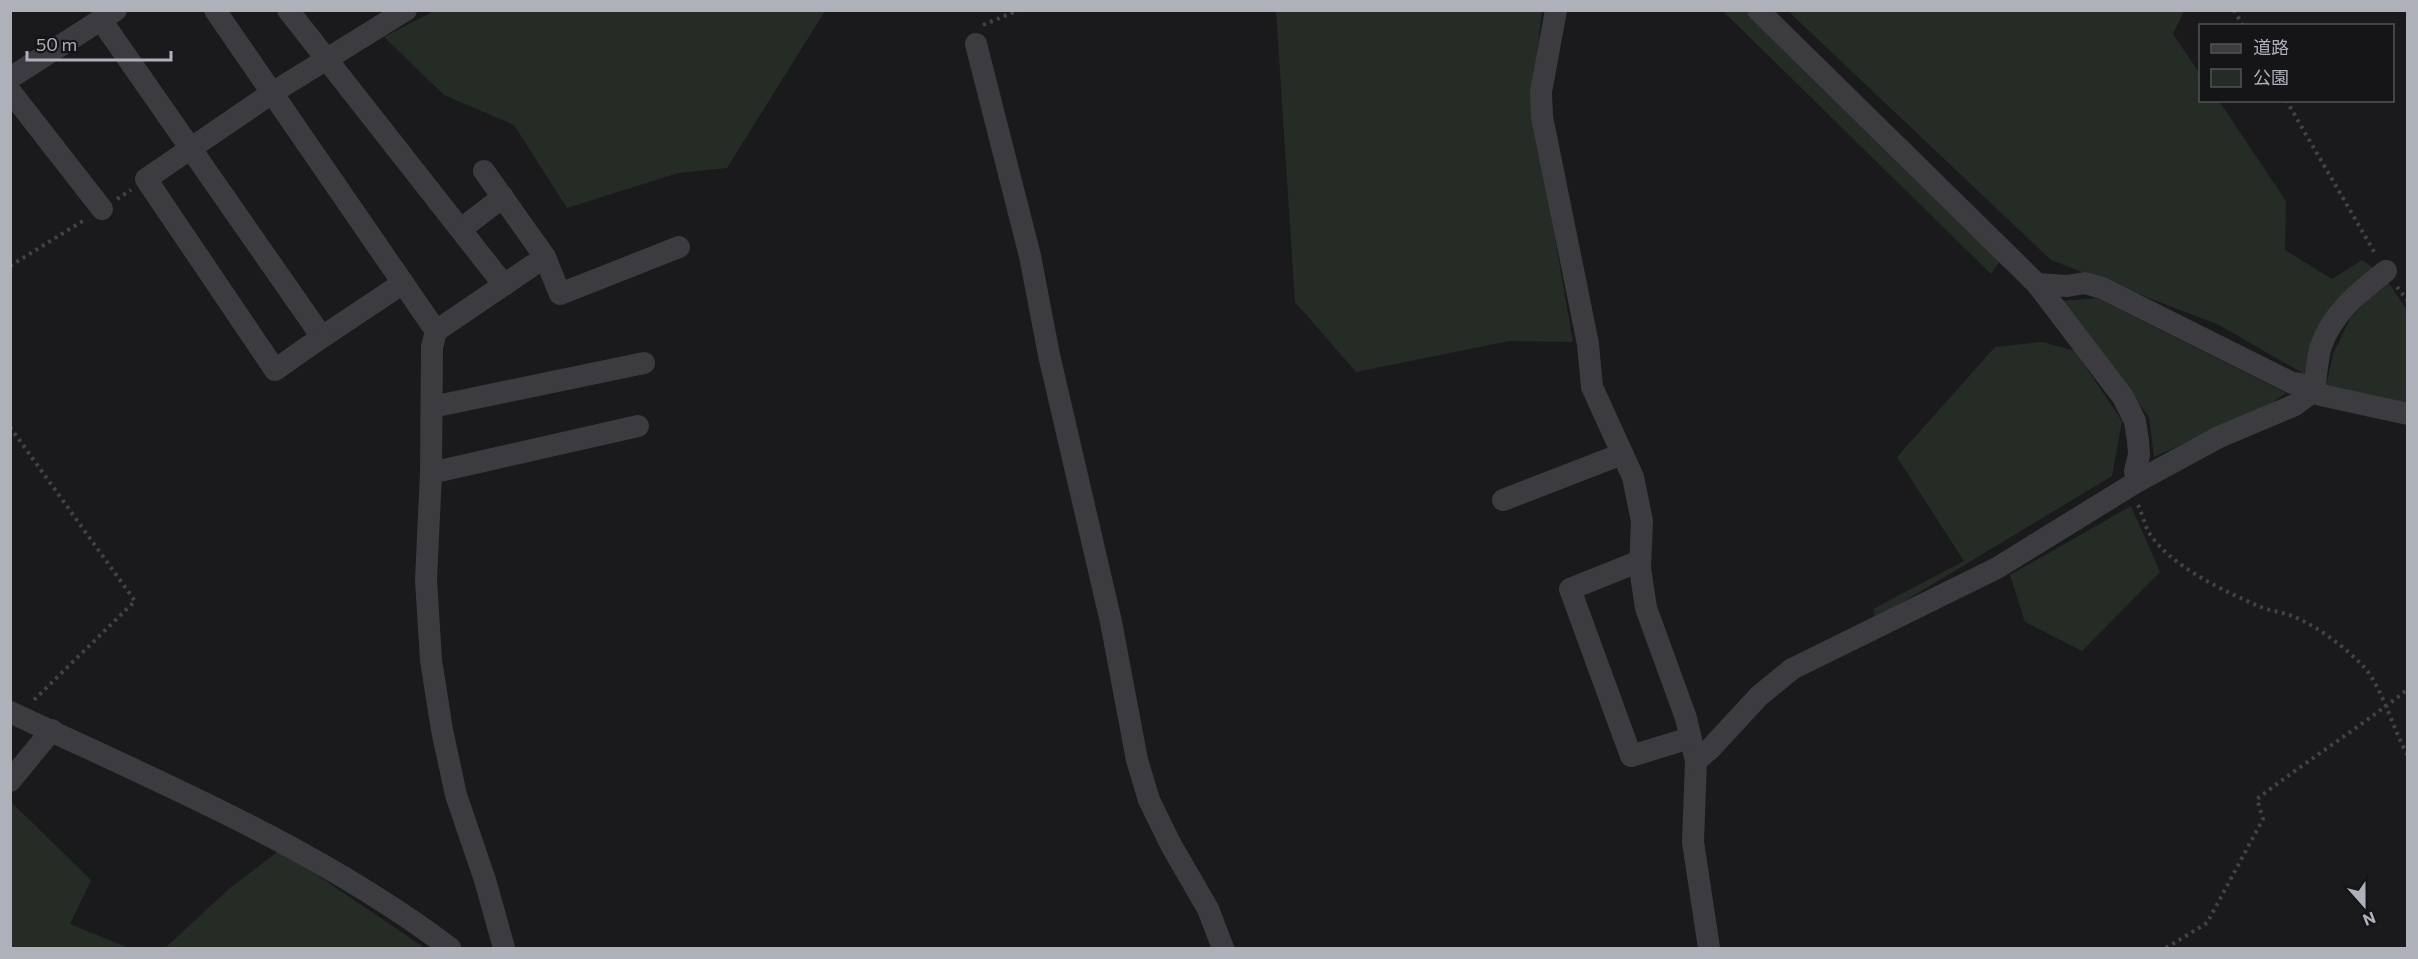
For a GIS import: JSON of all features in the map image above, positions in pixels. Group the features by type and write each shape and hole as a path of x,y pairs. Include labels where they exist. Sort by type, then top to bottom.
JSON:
{"street":[{"path":"215,10 436,331"},
{"path":"288,10 504,285"},
{"path":"403,283 275,370 146,179 325,58 406,10"},
{"path":"1556,10 1541,92 1542,117 1588,344 1592,387 1632,477 1642,521 1640,561 1646,608 1696,761 1693,842 1709,948"},
{"path":"1758,10 2037,284 2123,396 2135,421 2138,441 2139,455 2134,485"},
{"path":"10,78 108,15 190,149 322,337"},
{"path":"976,44 1030,256 1054,378 1111,622 1137,760 1149,800 1171,845 1208,909 1223,948"},
{"path":"10,91 102,209"},
{"path":"484,171 545,256 560,294 679,247"},
{"path":"461,229 502,197"},
{"path":"504,948 456,795 431,660 426,580 431,473 432,347 436,331 545,256"},
{"path":"1696,761 1759,696 1792,669 1997,568 2099,504 2219,437 2295,405 2314,391 2320,348 2334,321 2351,298 2386,271"},
{"path":"2037,284 2067,286 2085,283 2102,288 2292,382 2306,385 2321,395 2408,414"},
{"path":"432,407 644,363"},
{"path":"431,473 638,426"},
{"path":"1503,500 1622,454"},
{"path":"1640,561 1570,589 1631,756 1690,738"},
{"path":"14,714 272,836 367,891 450,948"},
{"path":"10,781 52,730"}],"path":[{"path":"976,44 971,30 1019,10"},
{"path":"2234,10 2242,24"},
{"path":"2287,102 2386,271 2408,301"},
{"path":"10,266 146,179"},
{"path":"10,427 135,601 14,714"},
{"path":"2134,485 2148,531 2175,560 2206,580 2263,608 2292,616 2318,630 2364,667 2383,698 2408,756"},
{"path":"2166,948 2207,923 2263,819 2257,799 2408,689"}],"green space":[{"path":"434,11 825,11 727,168 678,173 567,208 514,125 444,95 384,37"},
{"path":"1276,11 1542,11 1531,101 1573,342 1509,341 1356,372 1295,302"},
{"path":"1723,11 1745,11 2000,261 1991,274"},
{"path":"1788,11 2184,11 2173,34 2199,73 2199,102 2220,102 2286,201 2285,250 2332,279 2362,260 2374,268 2330,311 2304,374 2219,325 2051,260"},
{"path":"2386,279 2407,310 2407,408 2325,391 2333,354 2350,319"},
{"path":"2097,298 2286,393 2270,404 2154,457 2149,417 2062,301"},
{"path":"2042,342 2075,351 2122,421 2112,476 1875,619 1873,609 1964,561 1897,457 1995,347"},
{"path":"2131,506 2160,572 2082,651 2025,622 2010,575"},
{"path":"11,802 91,880 70,924 129,948 11,948"},
{"path":"280,850 425,948 165,948 230,888"}]}
